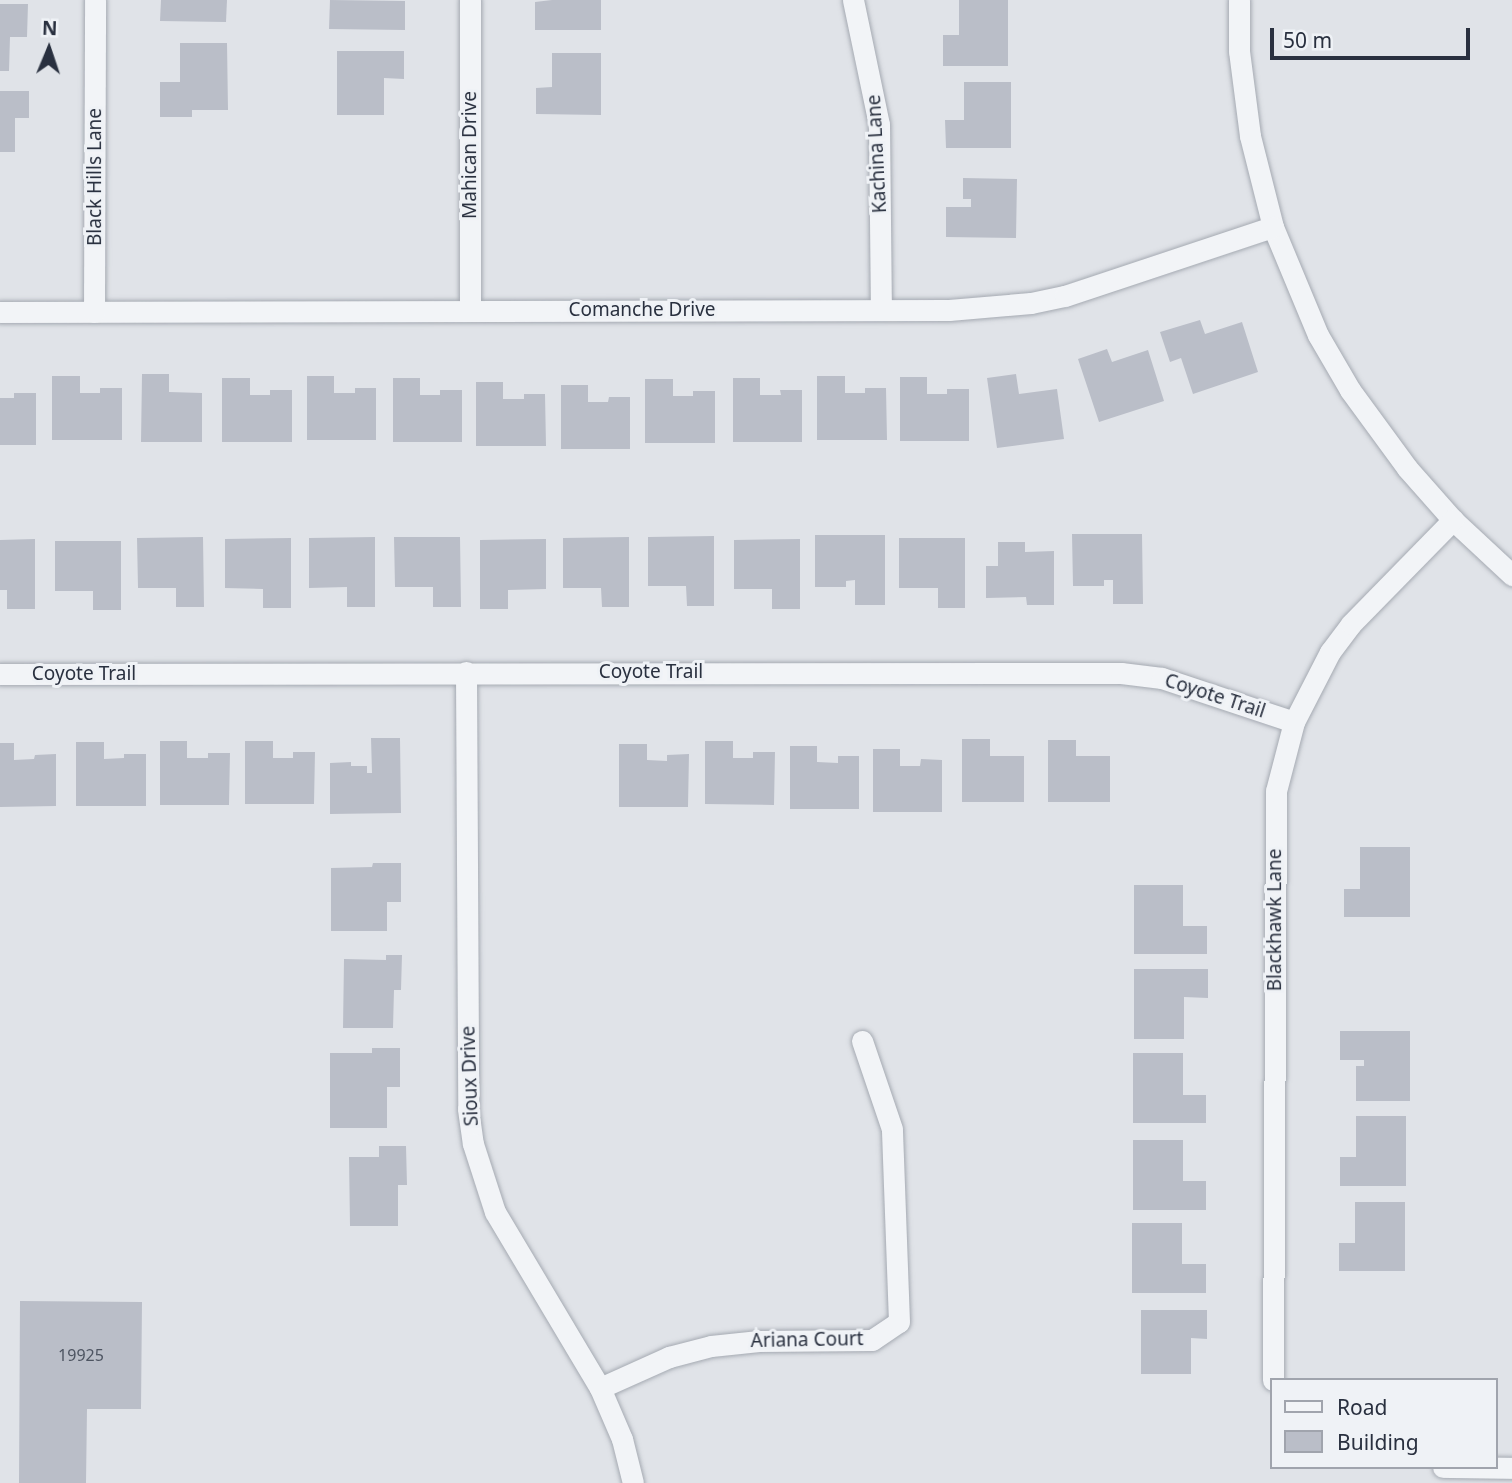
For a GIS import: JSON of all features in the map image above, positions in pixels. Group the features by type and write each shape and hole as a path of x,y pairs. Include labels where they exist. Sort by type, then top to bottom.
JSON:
{"street":[{"name":"Black Hills Lane","path":"94,312 95,0"},
{"name":"Mahican Drive","path":"470,310 471,0"},
{"name":"Kachina Lane","path":"853,0 879,124 881,310"},
{"path":"1239,0 1244,97 1273,227 1303,302 1334,365 1385,440 1453,520 1512,575"},
{"name":"Comanche Drive","path":"0,312 949,310 1031,303 1098,286 1273,227"},
{"name":"Blackhawk Lane","path":"1273,1378 1276,791 1294,722 1316,676 1351,624 1426,551 1453,520"},
{"name":"Sioux Drive","path":"466,672 468,1109 473,1144 495,1212 600,1388 622,1439 633,1483"},
{"name":"Coyote Trail","path":"0,674 1121,673 1162,678 1294,722"},
{"name":"Ariana Court","path":"600,1388 669,1357 711,1346 759,1341 872,1340 900,1322 892,1129 862,1041"}],"building":[{"path":"161,0 227,0 226,22 160,21"},
{"path":"330,0 405,1 405,30 329,29"},
{"path":"601,0 601,30 535,30 535,2"},
{"path":"959,0 1008,0 1008,66 943,66 943,35 959,35"},
{"path":"0,4 28,4 27,37 10,37 9,71 0,71"},
{"path":"180,43 227,43 228,110 192,110 192,117 160,117 160,82 180,82"},
{"path":"337,51 404,51 404,79 384,78 384,115 337,115"},
{"path":"552,53 601,53 601,115 536,114 536,88 552,87"},
{"path":"964,82 1011,82 1011,148 946,148 945,120 964,120"},
{"path":"0,91 29,91 29,118 15,118 15,152 0,152"},
{"path":"963,178 1017,179 1016,238 946,237 946,207 971,207 971,199 963,199"},
{"path":"1200,320 1205,334 1242,322 1258,372 1193,394 1181,358 1170,362 1160,332"},
{"path":"1107,349 1112,362 1148,350 1164,401 1099,422 1078,359"},
{"path":"142,374 169,374 169,392 202,393 202,442 141,442"},
{"path":"1016,374 1019,394 1057,389 1064,439 997,448 987,378"},
{"path":"52,376 80,376 80,393 100,393 100,388 122,388 122,440 52,440"},
{"path":"307,376 334,376 334,393 355,393 355,388 376,388 376,440 307,440"},
{"path":"817,376 845,376 845,393 865,393 865,388 886,388 887,440 817,440"},
{"path":"900,377 927,377 927,394 947,394 947,389 969,389 969,441 900,441"},
{"path":"222,378 250,378 250,395 270,395 270,390 292,390 292,442 222,442"},
{"path":"393,378 420,378 420,395 440,395 440,390 462,390 462,442 393,442"},
{"path":"733,378 760,378 760,395 781,395 780,390 802,390 802,442 733,442"},
{"path":"645,379 673,379 673,396 693,396 693,391 715,391 715,443 645,443"},
{"path":"476,382 503,382 503,399 524,399 524,394 545,394 546,446 476,446"},
{"path":"561,385 588,385 588,402 608,402 609,397 630,397 630,449 561,449"},
{"path":"14,393 36,393 36,445 0,445 0,398 14,398"},
{"path":"1072,534 1142,534 1143,604 1113,604 1113,580 1104,580 1104,586 1073,586"},
{"path":"815,535 885,535 885,605 855,605 855,580 846,581 846,587 815,587"},
{"path":"714,536 714,606 687,606 686,586 648,586 648,537"},
{"path":"203,537 204,607 176,607 176,588 138,588 137,538"},
{"path":"375,537 375,607 347,607 347,587 309,588 309,538"},
{"path":"394,537 460,537 461,607 433,607 433,587 395,587"},
{"path":"629,537 629,607 602,607 601,588 563,588 563,538"},
{"path":"291,538 291,608 263,608 263,589 225,588 225,539"},
{"path":"899,538 965,538 965,608 938,608 938,588 899,588"},
{"path":"35,539 35,609 7,609 7,590 0,590 0,540"},
{"path":"546,539 546,589 508,590 508,609 480,609 480,540"},
{"path":"800,539 800,609 772,609 772,589 734,589 734,540"},
{"path":"55,541 121,541 121,610 93,610 93,591 55,591"},
{"path":"998,542 1025,542 1025,552 1054,551 1054,605 1027,605 1026,597 986,598 986,566 998,566"},
{"path":"371,738 400,738 401,813 330,814 330,763 351,762 351,766 367,766 367,773 372,773"},
{"path":"962,739 990,739 990,756 1024,756 1024,802 962,802"},
{"path":"1048,740 1076,740 1076,756 1110,756 1110,802 1048,802"},
{"path":"160,741 187,741 187,758 208,758 208,753 230,753 229,805 160,805"},
{"path":"245,741 273,741 273,758 293,758 293,752 315,752 314,804 245,804"},
{"path":"705,741 733,741 733,758 753,758 753,752 775,752 774,805 705,804"},
{"path":"76,742 104,742 104,759 124,758 124,754 146,754 146,806 76,806"},
{"path":"0,743 14,743 14,760 56,754 56,806 0,807"},
{"path":"619,744 647,744 647,760 667,761 667,755 689,754 688,807 619,807"},
{"path":"790,746 817,746 817,762 838,763 838,756 859,756 859,809 790,809"},
{"path":"873,749 900,749 900,766 920,766 921,759 942,760 942,812 873,812"},
{"path":"1360,847 1410,847 1410,917 1344,917 1344,889 1360,889"},
{"path":"373,863 401,863 401,902 387,902 387,931 331,931 331,868 372,867"},
{"path":"1134,885 1183,885 1183,926 1207,926 1207,954 1134,954"},
{"path":"386,955 402,955 401,990 394,990 393,1028 343,1028 344,959 386,960"},
{"path":"1134,969 1208,969 1208,998 1184,997 1184,1039 1134,1039"},
{"path":"1340,1031 1410,1031 1410,1101 1356,1101 1356,1066 1364,1066 1364,1060 1340,1060"},
{"path":"372,1048 400,1048 400,1087 387,1087 387,1128 330,1128 330,1053 372,1053"},
{"path":"1133,1053 1183,1053 1183,1095 1206,1095 1206,1123 1133,1123"},
{"path":"1356,1116 1406,1116 1406,1186 1340,1186 1340,1157 1356,1157"},
{"path":"1133,1140 1183,1140 1183,1181 1206,1181 1206,1210 1133,1210"},
{"path":"379,1146 406,1146 407,1185 398,1185 398,1226 350,1226 349,1157 379,1157"},
{"path":"1355,1202 1405,1202 1405,1271 1339,1271 1339,1243 1355,1243"},
{"path":"1132,1223 1182,1223 1182,1264 1206,1264 1206,1293 1132,1293"},
{"path":"20,1301 142,1302 141,1409 87,1409 86,1483 19,1483"},
{"path":"1141,1310 1207,1310 1207,1339 1191,1338 1191,1374 1141,1374"}]}
